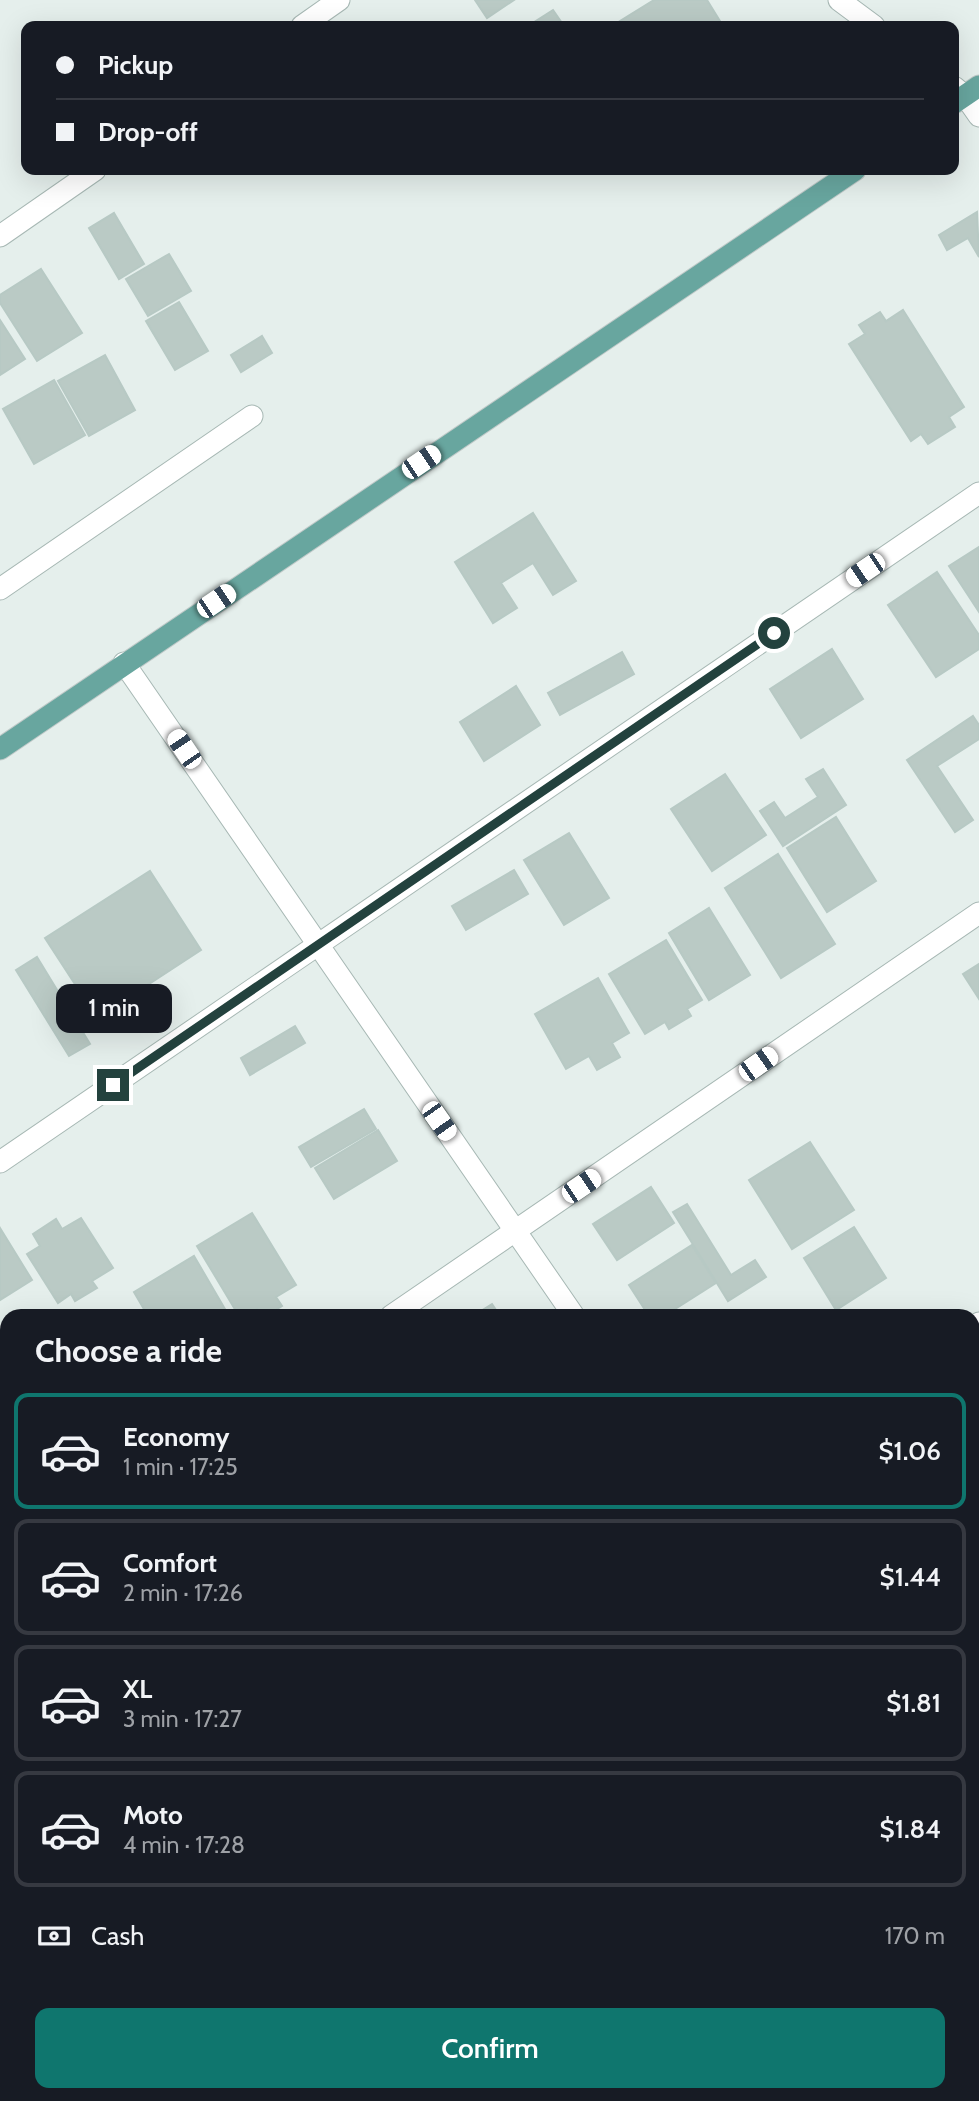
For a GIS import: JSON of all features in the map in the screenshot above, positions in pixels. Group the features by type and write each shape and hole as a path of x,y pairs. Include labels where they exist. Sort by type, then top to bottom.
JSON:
{"main road":[{"path":"0,749 848,175"}],"street":[{"path":"309,21 339,0"},
{"path":"839,0 867,21"},
{"path":"963,93 979,116"},
{"path":"0,236 88,175"},
{"path":"0,589 252,416"},
{"path":"0,1162 979,493"},
{"path":"124,663 569,1309"},
{"path":"401,1309 979,913"}],"building":[{"path":"475,0 514,0 487,18"},
{"path":"654,0 707,0 720,21 620,21"},
{"path":"553,10 561,21 536,21"},
{"path":"977,212 979,257 968,238 947,250 939,235"},
{"path":"114,213 144,264 119,279 89,228"},
{"path":"169,254 191,291 148,316 126,279"},
{"path":"41,269 82,333 37,361 0,303 0,295"},
{"path":"179,302 208,351 175,370 146,321"},
{"path":"903,310 964,407 949,417 955,427 928,444 921,434 911,441 849,344 865,334 859,325 880,312 886,321"},
{"path":"0,320 25,359 0,375"},
{"path":"262,336 272,353 241,372 231,355"},
{"path":"105,355 135,410 89,436 58,381"},
{"path":"54,380 85,435 34,464 3,409"},
{"path":"533,513 576,581 553,595 533,563 501,583 517,608 493,623 455,562"},
{"path":"979,547 979,612 949,566"},
{"path":"937,572 979,635 979,649 936,677 888,605"},
{"path":"832,649 863,699 801,738 770,689"},
{"path":"622,652 634,674 560,715 548,693"},
{"path":"516,686 540,725 484,761 460,722"},
{"path":"973,716 979,725 979,739 937,766 973,820 955,832 907,760"},
{"path":"823,769 846,805 783,846 760,811 774,802 785,818 818,797 806,779"},
{"path":"725,774 766,835 712,871 671,809"},
{"path":"836,817 876,881 827,912 787,848"},
{"path":"569,833 609,898 564,925 524,860"},
{"path":"778,854 835,944 781,978 725,888"},
{"path":"514,870 528,894 466,930 452,906"},
{"path":"150,871 201,950 97,1018 45,938"},
{"path":"709,908 750,975 709,1000 669,933"},
{"path":"666,940 702,1000 687,1009 691,1016 669,1029 665,1022 645,1034 609,974"},
{"path":"37,957 90,1044 69,1056 16,970"},
{"path":"979,964 979,999 963,974"},
{"path":"598,978 629,1033 612,1043 620,1057 597,1070 589,1056 566,1069 535,1014"},
{"path":"295,1026 305,1043 250,1075 241,1058"},
{"path":"364,1109 376,1129 311,1167 299,1147"},
{"path":"378,1130 397,1161 334,1199 315,1168"},
{"path":"810,1142 854,1210 792,1249 749,1180"},
{"path":"651,1187 674,1223 617,1260 593,1224"},
{"path":"687,1204 731,1275 755,1260 766,1277 728,1301 673,1212"},
{"path":"252,1213 296,1285 276,1297 282,1306 277,1309 235,1309 197,1246"},
{"path":"81,1218 113,1268 92,1281 97,1288 75,1301 71,1294 58,1303 27,1254 40,1246 33,1234 56,1219 62,1229"},
{"path":"854,1227 886,1278 835,1309 804,1258"},
{"path":"0,1228 32,1280 0,1300"},
{"path":"692,1245 716,1283 675,1309 644,1309 629,1285"},
{"path":"194,1256 225,1309 144,1309 134,1292"}],"route":[{"path":"113,1085 774,633"}]}
